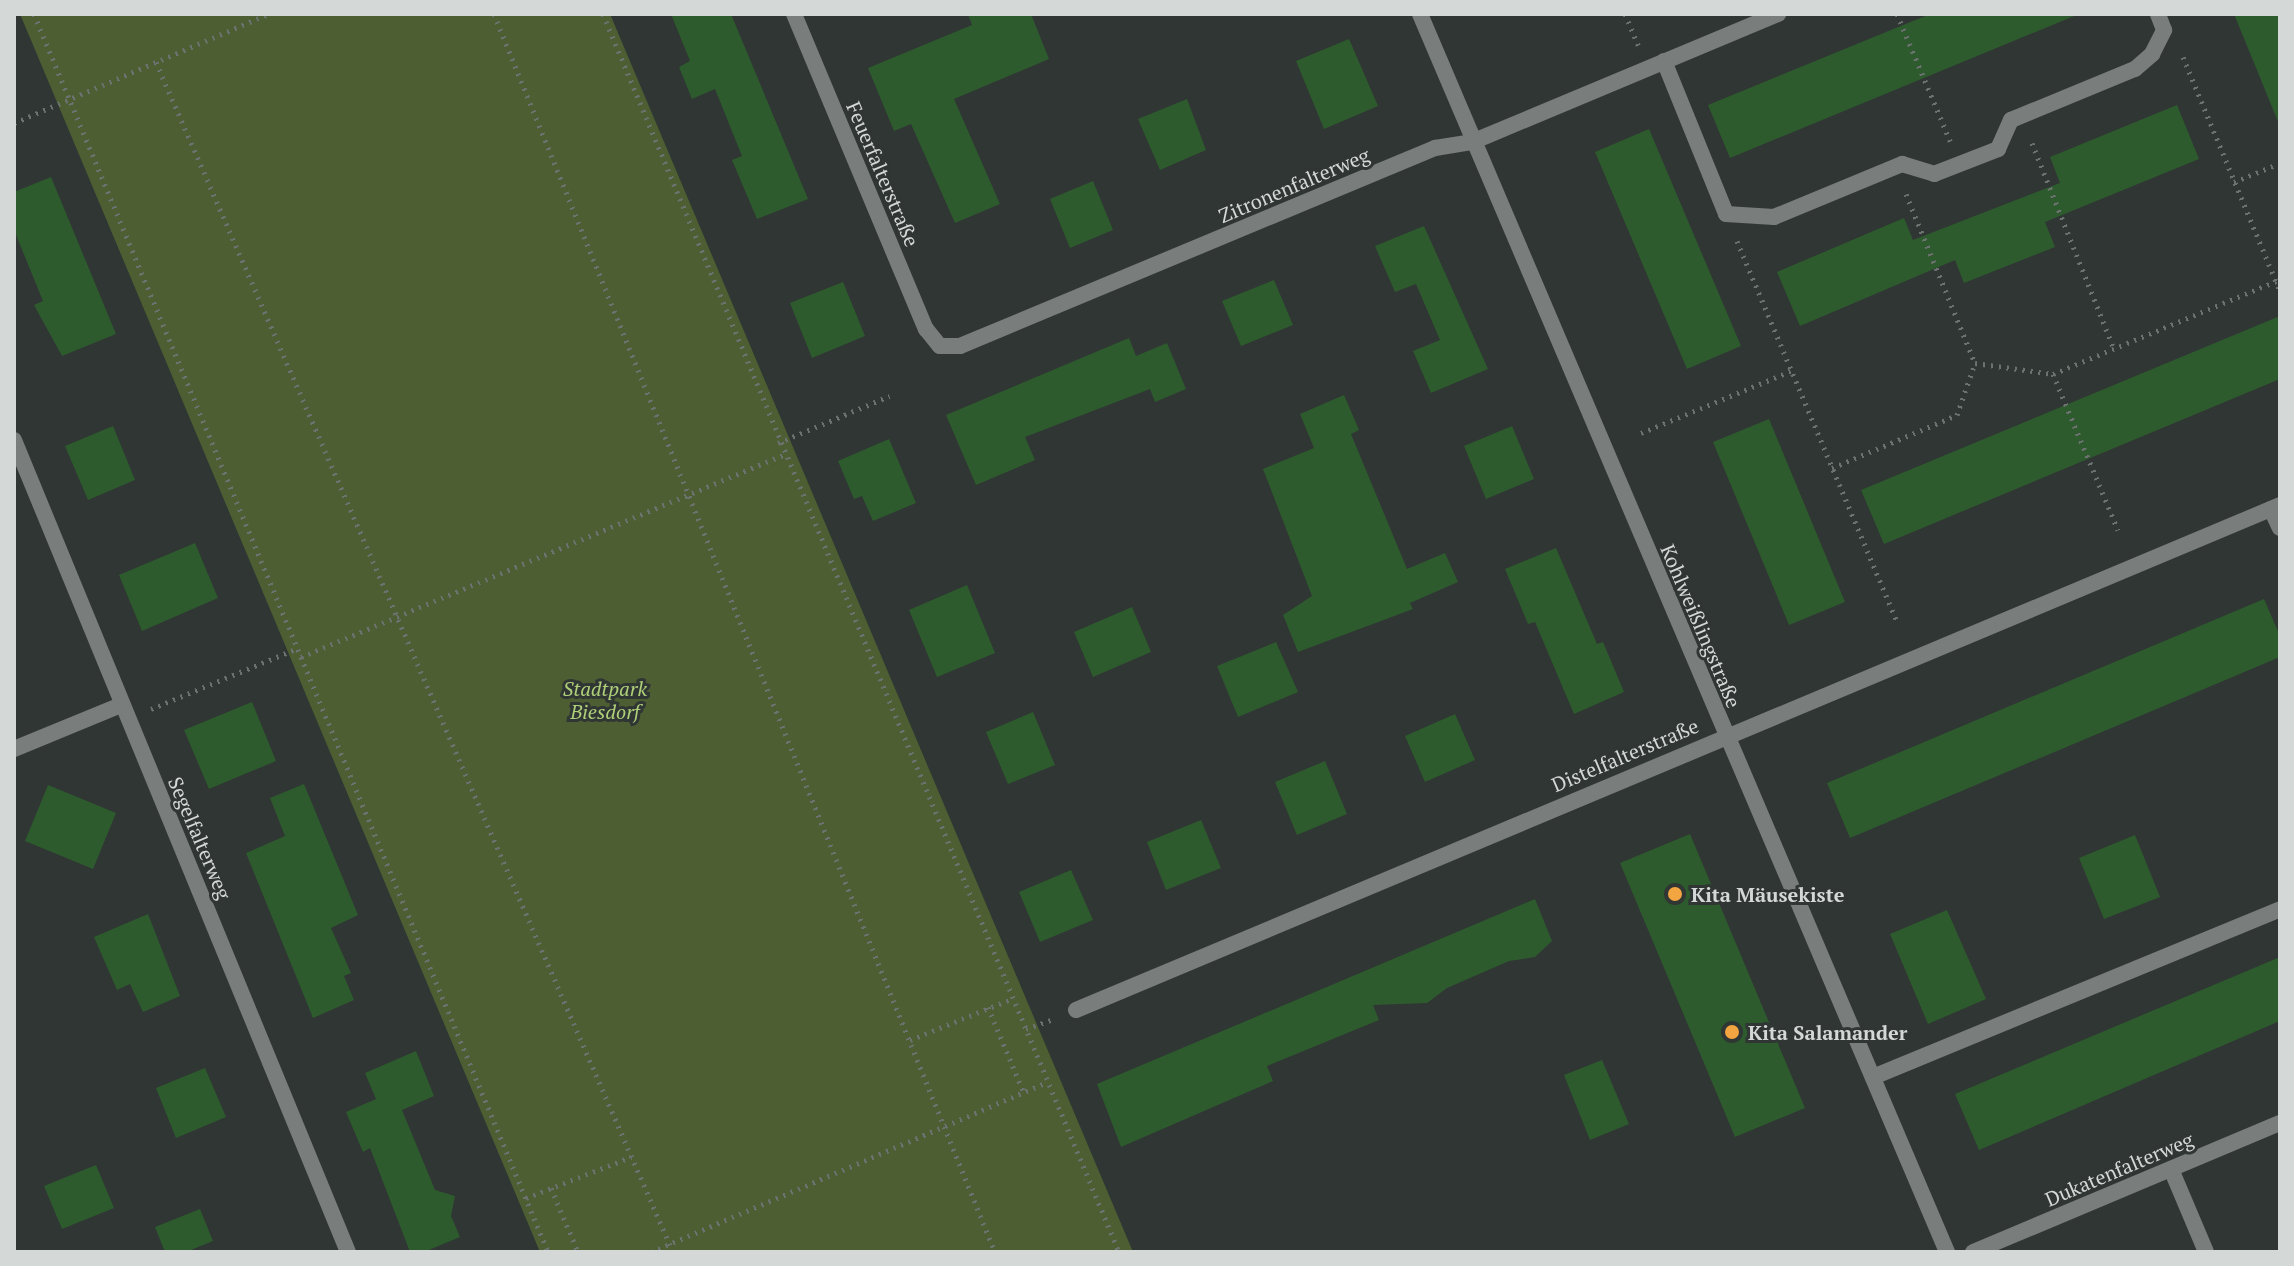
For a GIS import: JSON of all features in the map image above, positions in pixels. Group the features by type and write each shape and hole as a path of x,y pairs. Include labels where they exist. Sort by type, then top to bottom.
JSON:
{"street":[{"name":"Feuerfalterstraße","path":"794,14 926,329 940,346"},
{"name":"Kohlweißlingstraße","path":"1420,14 1947,1252"},
{"name":"Zitronenfalterweg","path":"940,346 960,346 1435,148 1472,142 1778,14"},
{"path":"1664,61 1726,214 1774,217 1895,167 1934,174 1998,149 2011,120 2135,69 2152,54 2164,30 2158,14"},
{"name":"Segelfalterweg","path":"14,440 348,1252"},
{"path":"2276,507 2280,528"},
{"name":"Distelfalterstraße","path":"1076,1010 1725,735 2276,507"},
{"path":"14,749 124,712"},
{"path":"1873,1077 2280,909"},
{"name":"Dukatenfalterweg","path":"1973,1252 2280,1123"},
{"path":"2171,1169 2206,1252"}],"path":[{"path":"34,14 548,1252"},
{"path":"14,123 268,14"},
{"path":"494,14 995,1252"},
{"path":"603,14 783,455 1119,1252"},
{"path":"1897,14 1960,164"},
{"path":"2164,30 2178,46 2280,291"},
{"path":"156,62 673,1252"},
{"path":"2021,116 2114,349"},
{"path":"2234,182 2280,163"},
{"path":"1832,468 1957,415 1975,363 1895,167"},
{"path":"1726,214 1897,622"},
{"path":"1975,363 2053,374 2276,281"},
{"path":"1641,433 1791,371"},
{"path":"2053,374 2118,530"},
{"path":"778,443 889,396"},
{"path":"301,657 783,455"},
{"path":"124,712 298,648"},
{"path":"910,1040 1014,998"},
{"path":"988,1007 1024,1093"},
{"path":"651,1252 1047,1082"},
{"path":"526,1198 631,1157"},
{"path":"551,1188 578,1252"}],"green space":[{"name":"Stadtpark Biesdorf","path":"20,14 610,14 1133,1252 540,1252"}],"building":[{"path":"671,14 731,14 808,199 757,219 732,160 742,156 715,89 692,99 679,67 690,61"},
{"path":"968,14 1031,14 1049,59 954,99 1000,204 955,223 911,124 894,131 868,68 972,25"},
{"path":"1930,14 2079,14 1730,158 1708,105"},
{"path":"2234,14 2280,14 2280,124 2279,124"},
{"path":"1349,39 1378,106 1324,129 1296,61"},
{"path":"1187,99 1206,150 1160,170 1138,119"},
{"path":"2177,105 2199,159 2045,222 2055,247 1964,283 1955,260 1800,326 1777,272 1904,218 1913,240 2060,183 2050,157"},
{"path":"1649,129 1741,346 1687,369 1595,152"},
{"path":"51,177 116,334 62,356 34,305 43,301 14,230 14,192"},
{"path":"1093,181 1113,230 1070,248 1050,199"},
{"path":"1424,226 1488,369 1431,393 1413,351 1440,340 1416,284 1395,292 1375,246"},
{"path":"1274,280 1293,325 1241,346 1222,301"},
{"path":"843,282 865,336 812,358 790,303"},
{"path":"2280,316 2280,379 1884,544 1861,490"},
{"path":"1129,338 1136,356 1167,343 1186,389 1155,402 1150,389 1025,437 1035,460 976,485 946,415"},
{"path":"1344,395 1359,430 1351,434 1407,569 1445,553 1458,582 1410,603 1413,609 1298,652 1283,615 1312,596 1263,469 1314,448 1300,414"},
{"path":"1769,419 1845,602 1789,625 1713,442"},
{"path":"113,426 135,480 88,500 65,446"},
{"path":"1512,426 1534,479 1486,499 1464,446"},
{"path":"889,439 916,503 873,521 862,496 854,499 838,461"},
{"path":"195,543 218,598 142,631 119,575"},
{"path":"1556,548 1597,644 1603,642 1624,692 1574,714 1535,622 1528,624 1505,569"},
{"path":"967,585 995,653 937,677 909,610"},
{"path":"2264,599 2280,636 2280,657 1850,838 1827,783"},
{"path":"1132,607 1151,652 1093,677 1074,632"},
{"path":"1276,642 1298,692 1238,717 1217,666"},
{"path":"252,702 276,761 209,789 184,730"},
{"path":"1033,712 1055,765 1008,784 986,732"},
{"path":"1455,714 1475,760 1425,782 1405,736"},
{"path":"1325,761 1347,814 1297,835 1275,782"},
{"path":"304,784 358,915 331,928 351,973 344,976 354,1000 313,1018 246,853 285,836 270,798"},
{"path":"48,785 116,813 93,869 25,841"},
{"path":"1201,820 1221,868 1166,890 1147,842"},
{"name":"Kita Salamander","path":"1690,834 1805,1108 1735,1137 1620,863"},
{"path":"2135,835 2160,897 2104,919 2079,858"},
{"path":"1071,870 1093,920 1040,942 1019,892"},
{"path":"1535,899 1552,941 1535,957 1509,961 1447,988 1427,1003 1373,1005 1379,1020 1267,1066 1273,1081 1121,1147 1097,1084"},
{"path":"1947,910 1986,999 1928,1024 1890,934"},
{"path":"148,914 180,996 143,1012 130,984 117,990 94,937"},
{"path":"2280,957 2280,1021 1979,1150 1955,1094"},
{"path":"416,1051 434,1096 402,1110 435,1190 455,1196 451,1216 460,1237 424,1252 410,1252 370,1148 363,1152 346,1112 376,1099 365,1073"},
{"path":"1602,1060 1629,1124 1590,1140 1564,1075"},
{"path":"205,1068 226,1117 176,1138 156,1088"},
{"path":"96,1165 114,1208 62,1229 44,1186"},
{"path":"200,1209 213,1241 186,1252 165,1252 155,1227"}],"place":[{"name":"Kita Mäusekiste","path":"1675,894"},
{"name":"Kita Salamander","path":"1732,1032"}]}
